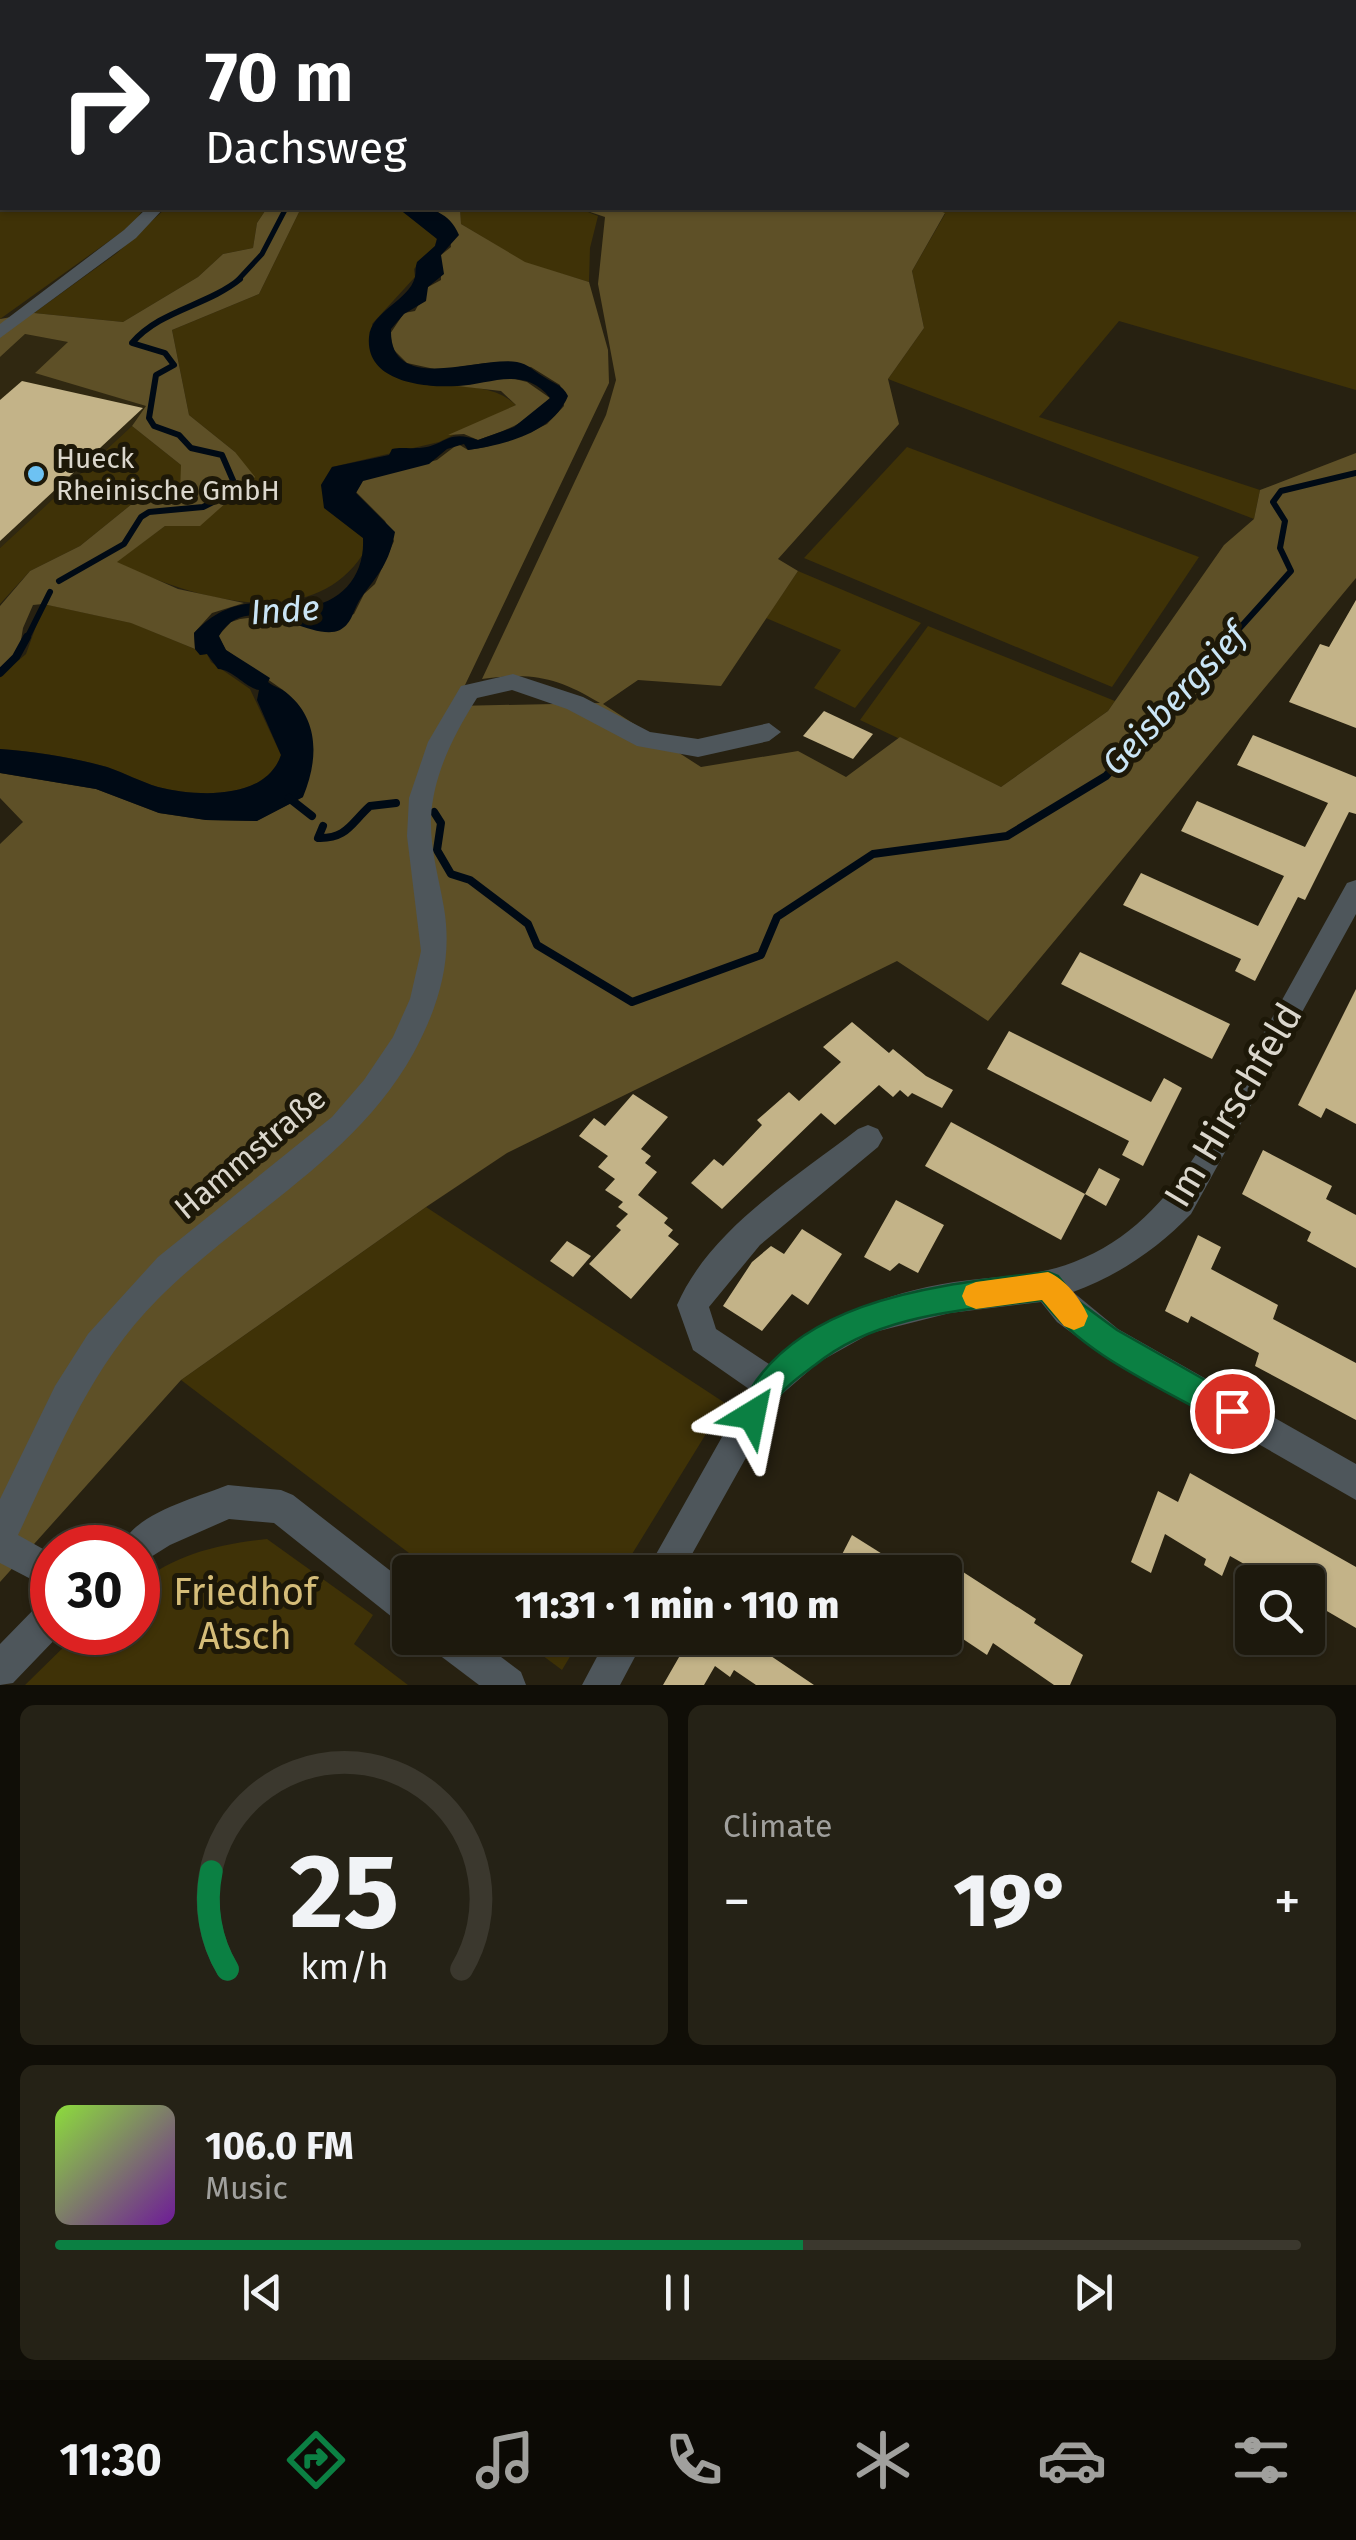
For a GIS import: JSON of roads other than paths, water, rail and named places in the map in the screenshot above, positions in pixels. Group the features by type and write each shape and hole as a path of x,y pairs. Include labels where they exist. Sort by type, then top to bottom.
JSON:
{"street":[{"path":"0,333 130,234 154,210"},
{"name":"Hammstraße","path":"0,1540 78,1382 116,1322 182,1255 342,1126 365,1102 410,1029 425,992 434,952 430,889 419,834 420,814 430,768 447,726 469,692 513,682 575,704 645,740 698,748 769,732"},
{"name":"Im Hirschfeld","path":"673,1555 770,1384 808,1351 865,1319 950,1298 1048,1286 1088,1272 1154,1232 1180,1204 1356,890"},
{"path":"770,1384 704,1339 694,1306 712,1273 738,1247 868,1138"},
{"path":"1048,1286 1068,1311 1107,1340 1356,1483"},
{"path":"160,1532 228,1502 281,1507 392,1594"},
{"path":"0,1540 30,1559"},
{"path":"0,1670 30,1639"},
{"path":"469,1655 508,1685"},
{"path":"600,1685 617,1655"}],"water":[{"name":"Inde","path":"401,210 441,214 459,235 441,255 444,274 428,287 426,301 404,314 391,329 394,349 404,362 439,368 517,362 560,387 568,396 551,419 526,435 468,450 464,444 447,449 429,464 363,481 356,493 395,532 382,568 340,630 313,630 262,616 246,616 231,622 219,636 226,650 270,678 268,682 288,694 306,716 313,756 303,797 257,821 206,820 159,813 96,789 0,773 0,749 81,760 158,787 192,793 246,788 273,770 281,755 257,700 259,690 218,669 207,654 200,655 195,649 194,633 212,617 232,607 267,602 300,607 317,605 340,594 348,585 360,564 363,538 324,508 321,485 332,467 389,455 392,449 426,447 452,437 478,440 514,427 550,398 540,388 518,379 429,386 399,379 377,364 370,352 371,328 406,293 415,277 417,262 435,246 437,239"}],"waterway":[{"path":"237,281 262,254 285,210"},
{"path":"59,581 124,544 141,517 149,512 203,507 233,492 235,485 222,455 191,448 179,435 154,426 149,418 156,375 174,365 165,353 132,343 156,323 240,279"},
{"name":"Geisbergsief","path":"1229,640 1291,571 1280,548 1285,521 1273,502 1281,491 1356,473"},
{"path":"26,640 50,592"},
{"path":"0,673 16,657 27,637"},
{"name":"Geisbergsief","path":"434,812 441,823 437,850 451,874 470,880 528,924 537,945 632,1002 761,955 777,917 873,854 1007,836 1106,776 1231,637"},
{"name":"Geisbergsief","path":"289,798 312,816"},
{"name":"Geisbergsief","path":"323,826 318,838 336,836 370,806 396,803"}],"place":[{"name":"Hueck Rheinische GmbH","path":"36,474"}],"park label":[{"name":"Friedhof Atsch","path":"245,1614"}]}
